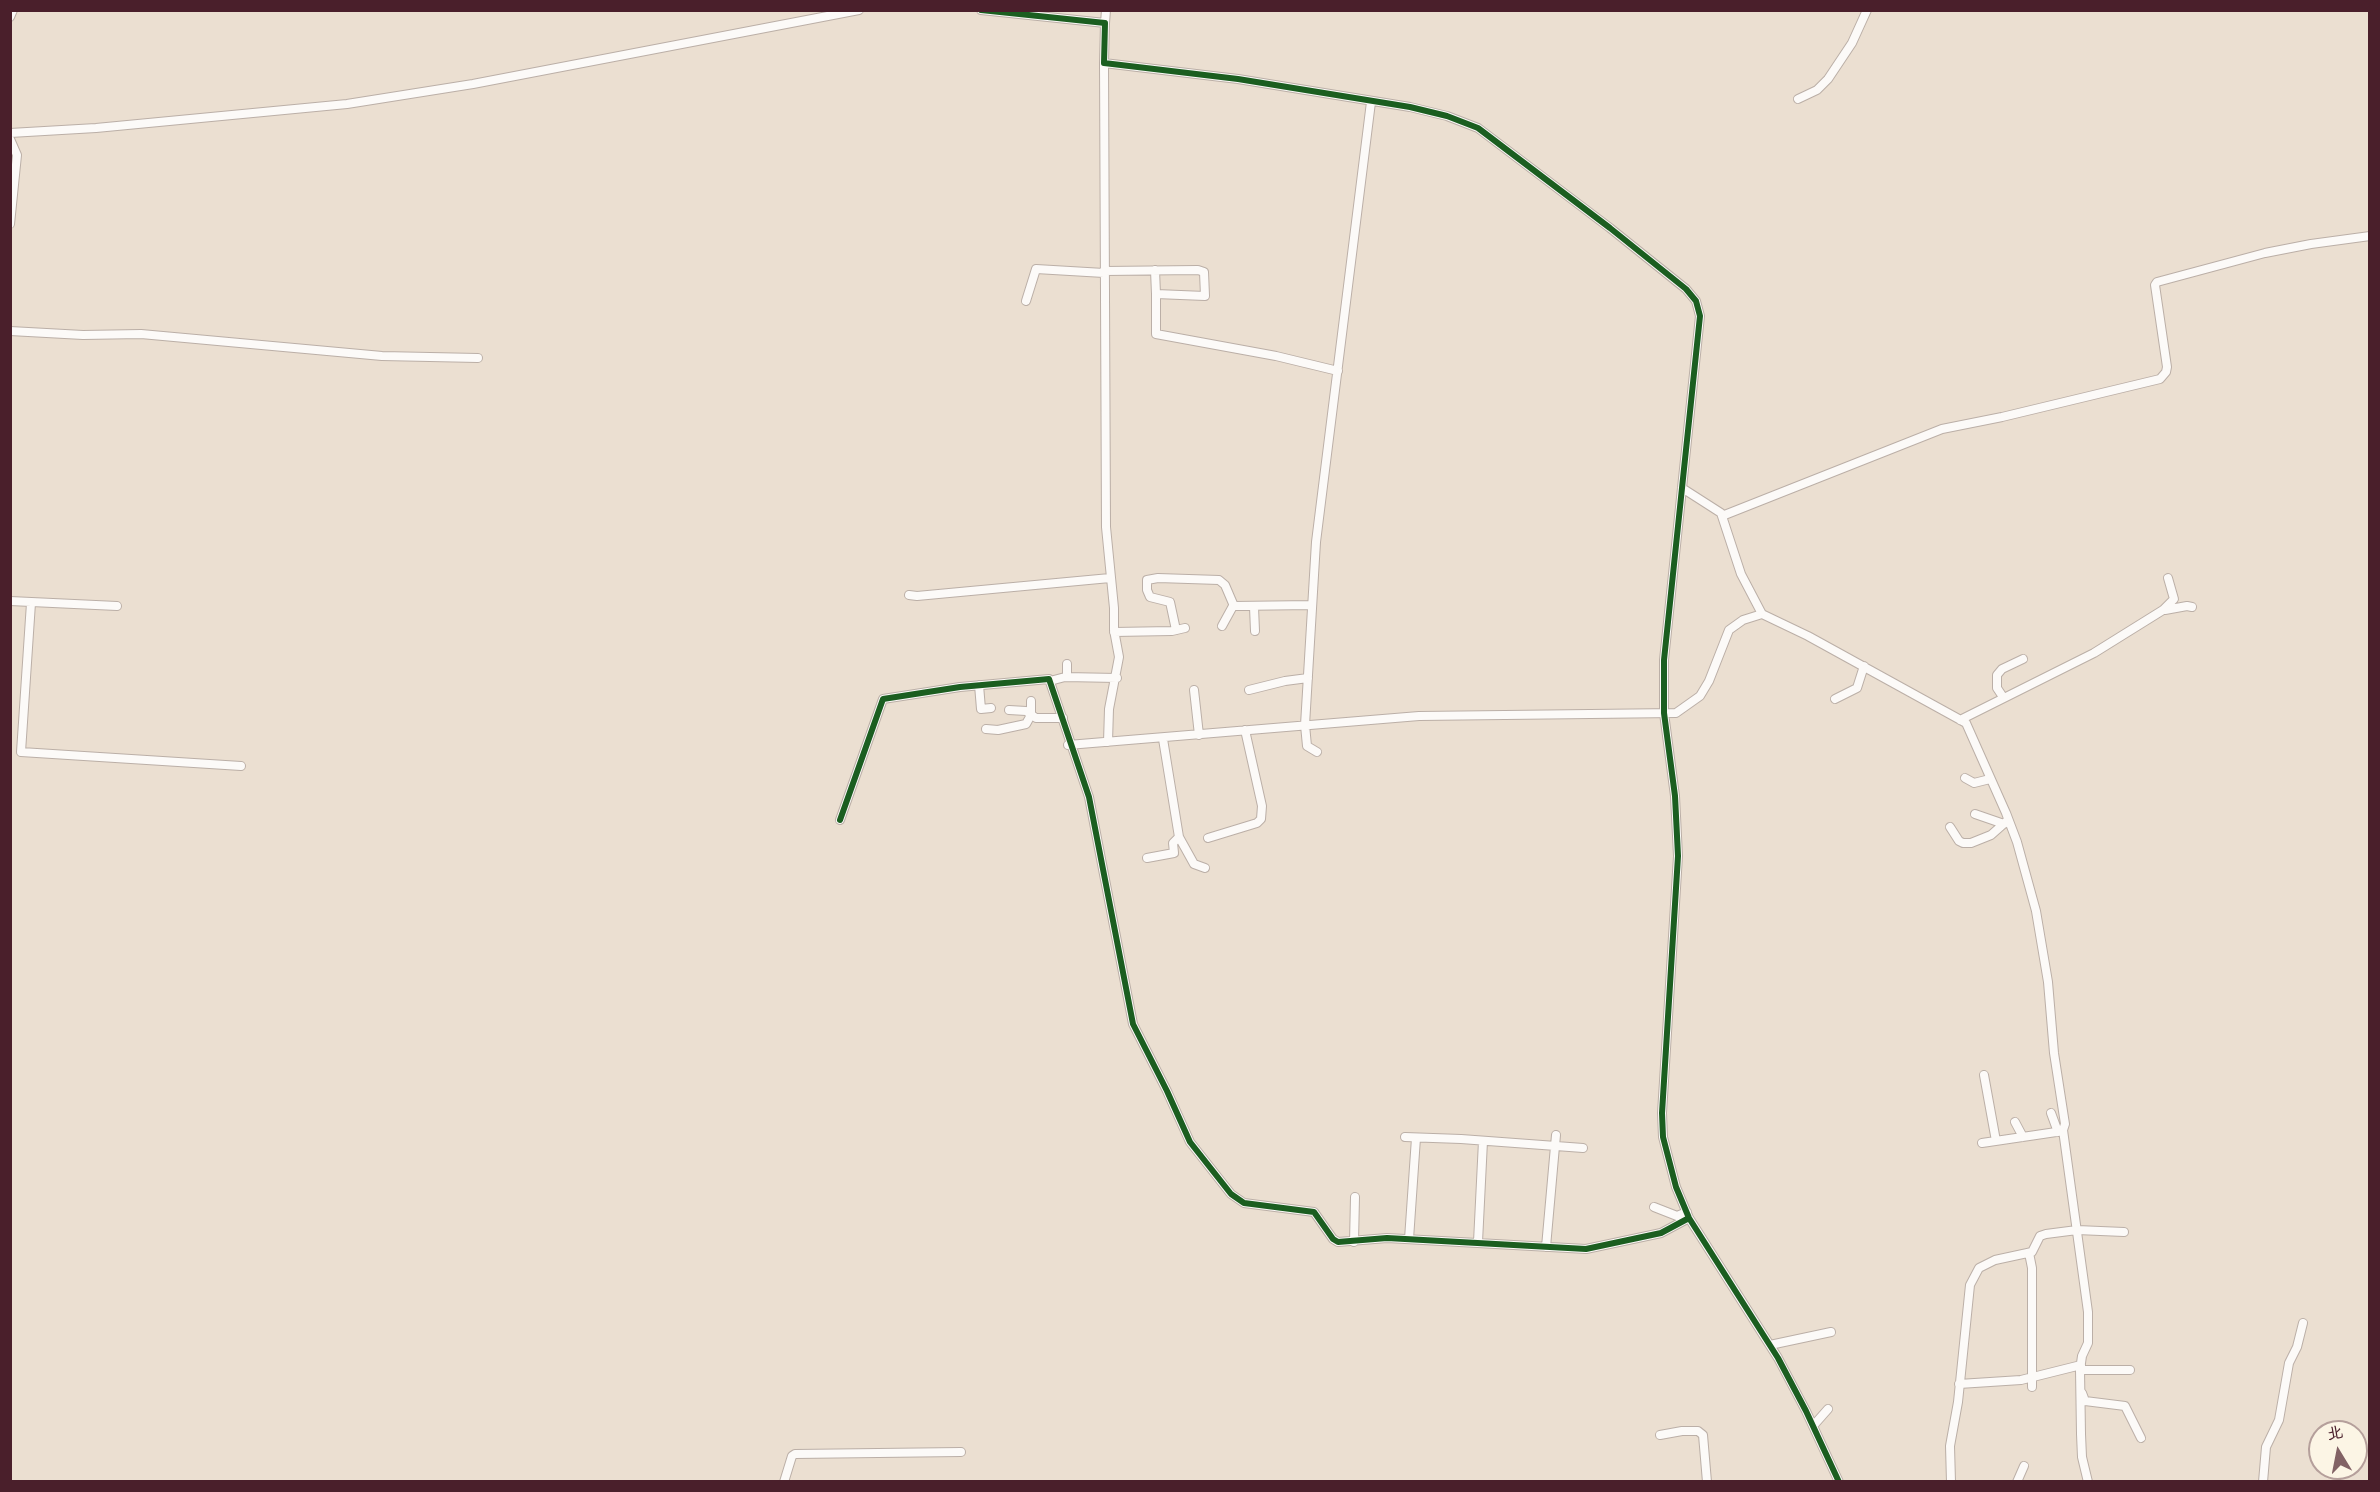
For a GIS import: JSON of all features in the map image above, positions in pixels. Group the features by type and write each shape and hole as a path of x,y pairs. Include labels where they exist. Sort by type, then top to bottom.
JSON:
{"street":[{"path":"10,17 13,10"},
{"path":"10,133 96,128 347,104 469,85 858,10"},
{"path":"981,10 1105,23"},
{"path":"1106,10 1104,63 1104,272 1108,518 1106,527 1114,632 1119,652 1117,678 1109,709 1108,742"},
{"path":"1798,99 1817,90 1828,79 1852,43 1867,10"},
{"path":"1104,63 1238,79 1410,107 1447,116 1478,128 1686,289 1696,302 1700,316 1665,648 1664,713 1675,796 1678,856 1662,1113 1663,1137 1673,1177 1688,1215 1770,1345 1813,1426 1839,1482"},
{"path":"1317,752 1307,746 1305,725 1316,542 1371,102"},
{"path":"10,139 17,155 10,224"},
{"path":"1722,516 1942,429 2160,379 2167,367 2155,285 2157,282 2168,277 2282,250 2370,236"},
{"path":"1026,301 1036,269 1104,272 1198,270 1204,272 1205,296 1156,294"},
{"path":"1155,270 1156,334 1276,356 1338,371"},
{"path":"10,331 83,335 141,334 382,356 478,358"},
{"path":"1682,488 1722,516 1741,574 1762,614 1864,666 1966,723 2006,822 2017,842 2038,921 2048,982 2054,1053 2065,1124 2060,1131 1982,1143"},
{"path":"909,595 1110,578"},
{"path":"1176,630 1170,602 1150,597 1147,580 1158,578 1219,580 1225,585 1233,606 1222,626"},
{"path":"1960,720 2094,653 2163,610 2174,598 2168,578"},
{"path":"10,601 117,606"},
{"path":"31,603 21,752 241,765"},
{"path":"1233,606 1312,605"},
{"path":"2163,610 2187,606 2192,608"},
{"path":"1254,607 1255,631"},
{"path":"1069,745 1419,716 1676,713 1700,696 1729,630 1743,620 1762,614"},
{"path":"1114,632 1185,628"},
{"path":"2003,697 1996,688 1997,675 2002,669 2023,659"},
{"path":"1067,664 1067,677"},
{"path":"1835,699 1857,688 1864,666"},
{"path":"840,820 884,699 1043,678 1050,681 1067,677 1117,678"},
{"path":"1249,690 1308,678"},
{"path":"1050,681 1063,718 1069,745 1085,781 1093,814 1108,904 1133,1024 1190,1142 1215,1177 1240,1202 1258,1206 1310,1210 1338,1242 1387,1238 1586,1249 1660,1233 1688,1215"},
{"path":"979,685 981,709 991,708"},
{"path":"1194,690 1198,735"},
{"path":"986,729 998,730 1023,726 1031,715 1031,701"},
{"path":"1009,710 1021,710 1036,718 1063,718"},
{"path":"1208,838 1257,823 1262,819 1262,806 1245,730"},
{"path":"1163,738 1179,837 1194,864 1205,868"},
{"path":"1965,778 1974,783 1990,779"},
{"path":"1975,814 2006,822"},
{"path":"1950,827 1959,841 1971,843 1991,835 2006,822"},
{"path":"1147,858 1174,853 1173,843 1179,837"},
{"path":"1984,1075 1996,1141"},
{"path":"2051,1113 2060,1131 2088,1312 2088,1343 2080,1367 2080,1434 2082,1457 2088,1482"},
{"path":"2015,1122 2023,1137"},
{"path":"1546,1247 1556,1135"},
{"path":"1405,1137 1583,1148"},
{"path":"1409,1239 1416,1138"},
{"path":"1478,1242 1483,1141"},
{"path":"1354,1242 1355,1197"},
{"path":"1654,1207 1677,1216 1688,1215"},
{"path":"2032,1387 2032,1268 2029,1253 2040,1236 2077,1230 2124,1232"},
{"path":"1951,1482 1950,1446 1970,1285 1979,1268 1995,1260 2029,1253"},
{"path":"2263,1482 2266,1447 2278,1420 2289,1364 2297,1347 2303,1323"},
{"path":"1770,1345 1832,1332"},
{"path":"1959,1384 2032,1378 2080,1367 2130,1370"},
{"path":"2081,1391 2085,1401 2125,1406 2141,1438"},
{"path":"1813,1426 1828,1409"},
{"path":"1660,1435 1698,1431 1703,1435 1707,1482"},
{"path":"784,1482 792,1456 795,1454 961,1452"},
{"path":"2017,1482 2024,1466"}],"cycle path":[{"path":"981,10 1105,23 1104,63 1238,79 1410,107 1447,116 1478,128 1610,228 1686,289 1696,301 1700,316 1664,660 1664,713 1675,796 1678,856 1662,1113 1663,1137 1676,1187 1689,1218 1778,1358 1839,1482"},
{"path":"840,820 883,699 960,687 1049,679 1089,797 1133,1024 1190,1142 1231,1194 1244,1203 1314,1212 1333,1239 1338,1242 1387,1238 1586,1249 1661,1233 1689,1218"}]}
